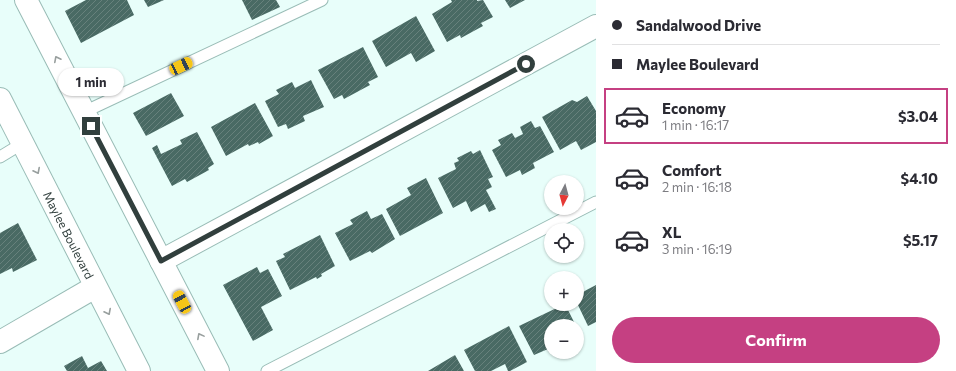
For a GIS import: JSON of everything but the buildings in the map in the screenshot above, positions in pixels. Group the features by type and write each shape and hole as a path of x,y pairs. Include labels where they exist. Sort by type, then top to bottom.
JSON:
{"main road":[{"path":"26,0 218,371"},
{"path":"161,261 596,26"},
{"name":"Maylee Boulevard","path":"0,98 139,371"},
{"path":"0,342 95,287"}],"lane":[{"path":"84,112 322,0"},
{"path":"0,156 23,144"},
{"path":"267,371 596,202"}],"route":[{"path":"91,126 161,261 526,64"}]}
